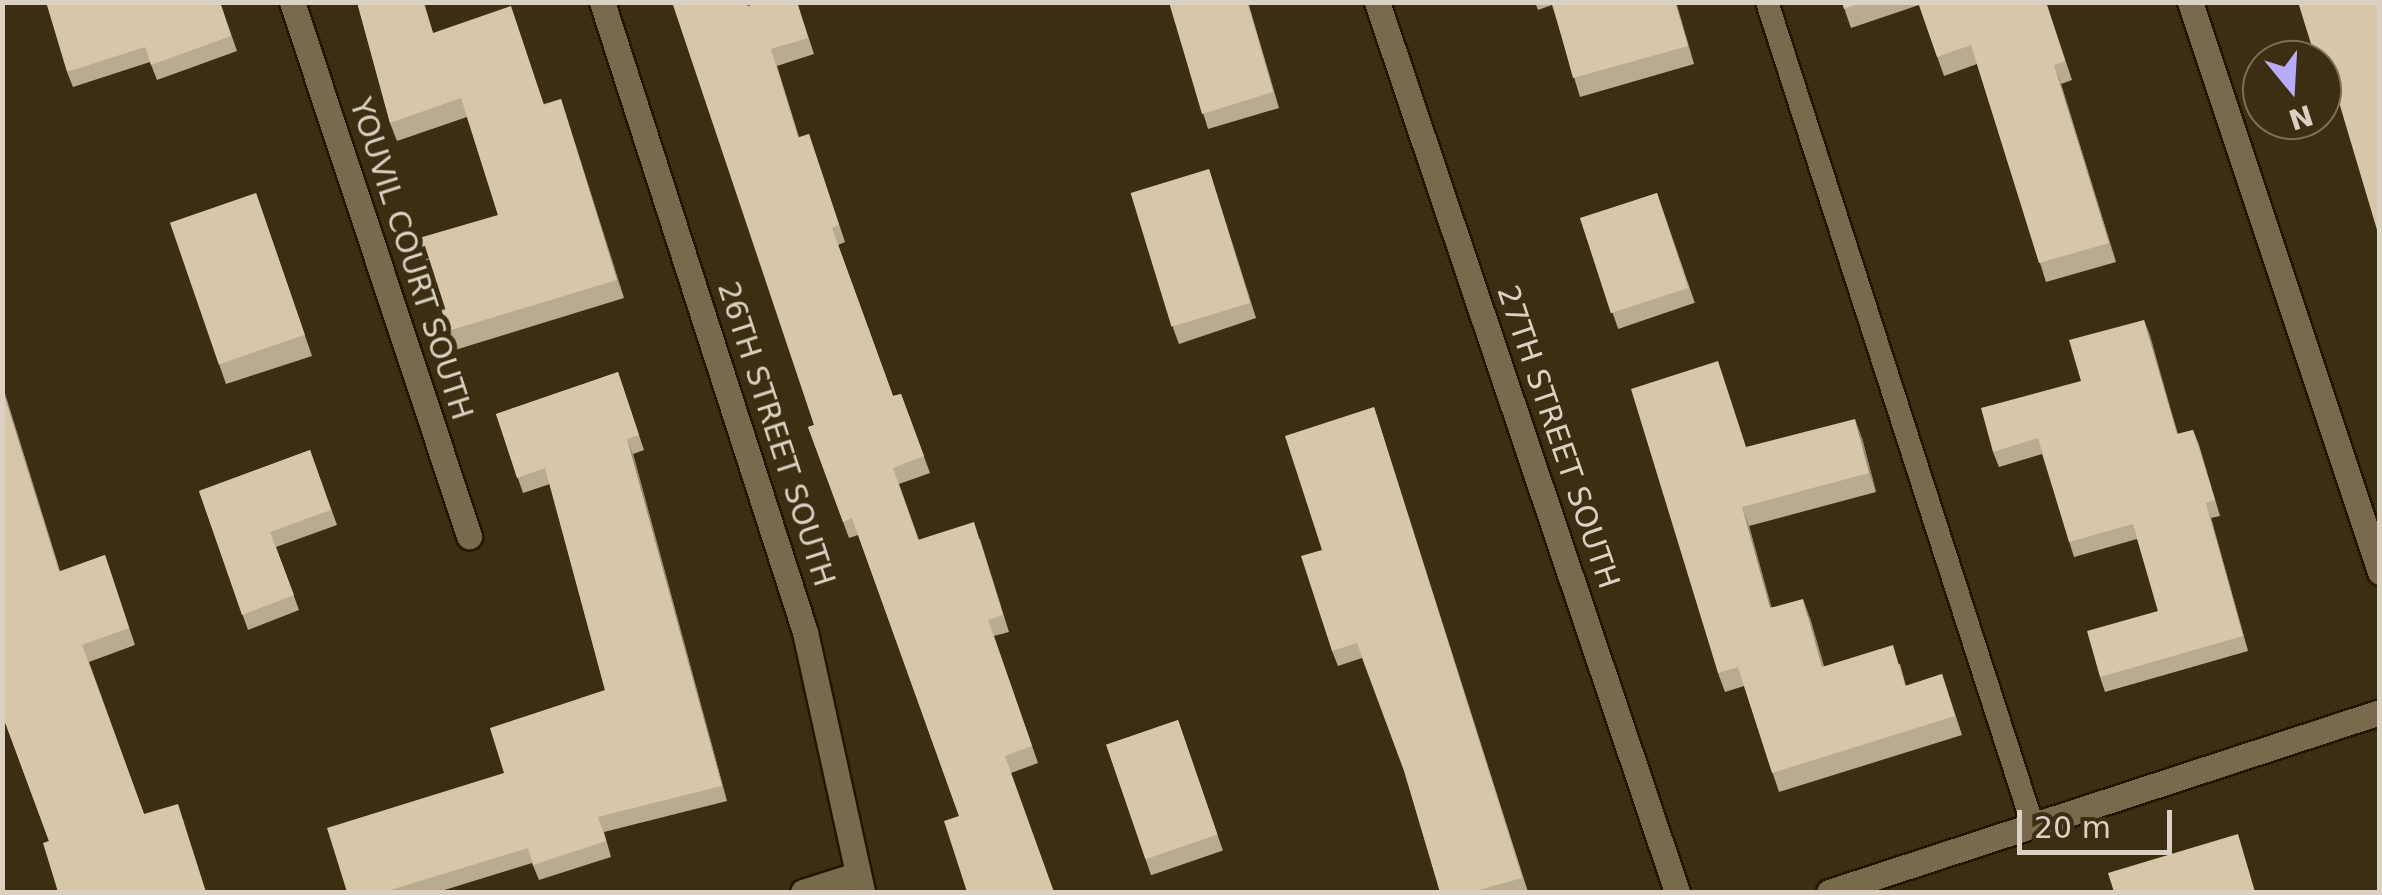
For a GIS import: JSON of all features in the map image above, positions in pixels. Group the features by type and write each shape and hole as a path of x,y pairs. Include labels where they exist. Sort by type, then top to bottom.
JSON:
{"street":[{"name":"YOUVIL COURT SOUTH","path":"292,2 469,536"},
{"name":"26TH STREET SOUTH","path":"602,2 806,632 859,884"},
{"name":"27TH STREET SOUTH","path":"1377,2 1677,892"},
{"path":"2190,2 2380,572"},
{"path":"1829,892 2380,712"},
{"path":"803,892 859,884"}],"lane":[{"path":"1767,2 2032,826"}],"building":[{"path":"46,2 220,2 231,36 151,65 145,47 67,72"},
{"path":"357,2 423,2 433,33 511,6 544,105 561,99 617,280 448,331 419,238 498,215 461,98 390,123"},
{"path":"672,2 746,2 748,6 759,2 797,2 808,38 771,49 798,138 809,134 839,225 832,228 893,396 901,394 924,456 893,468 918,540 974,522 1003,615 988,620 1032,746 1005,756 1054,892 967,892 944,821 959,816 852,518 843,522 808,427 814,425"},
{"path":"1169,2 1247,2 1273,92 1202,114"},
{"path":"1552,2 1675,2 1688,46 1573,78"},
{"path":"1842,2 1863,2 1844,9"},
{"path":"1918,2 2046,2 2065,61 2054,65 2109,243 2039,263 1971,45 1937,57"},
{"path":"2298,2 2380,2 2380,240 2342,112 2342,40 2310,40"},
{"path":"1209,169 1250,303 1172,327 1131,193"},
{"path":"256,193 305,335 219,364 170,223"},
{"path":"1657,193 1688,288 1611,313 1580,218"},
{"path":"2144,320 2177,434 2193,430 2215,500 2206,503 2243,636 2100,677 2087,631 2158,611 2133,524 2069,542 2038,438 1993,452 1981,408 2081,381 2069,340"},
{"path":"1718,361 1746,447 1855,419 1869,473 1742,507 1770,608 1803,599 1822,667 1893,645 1905,686 1942,674 1955,716 1772,773 1738,667 1718,673 1631,389"},
{"path":"618,372 639,435 627,439 722,786 598,817 606,841 533,865 528,848 384,892 347,892 327,828 504,773 490,728 605,690 545,468 517,478 496,414"},
{"path":"2,388 59,572 105,555 129,628 82,645 144,814 178,804 206,892 58,892 43,843 49,841 2,714"},
{"path":"1374,407 1522,878 1472,892 1440,892 1404,770 1357,643 1332,651 1301,556 1322,550 1285,436"},
{"path":"310,450 331,510 270,532 294,595 242,615 199,491"},
{"path":"1178,720 1217,834 1146,859 1106,745"},
{"path":"2238,834 2255,892 2114,892 2108,873"}]}
